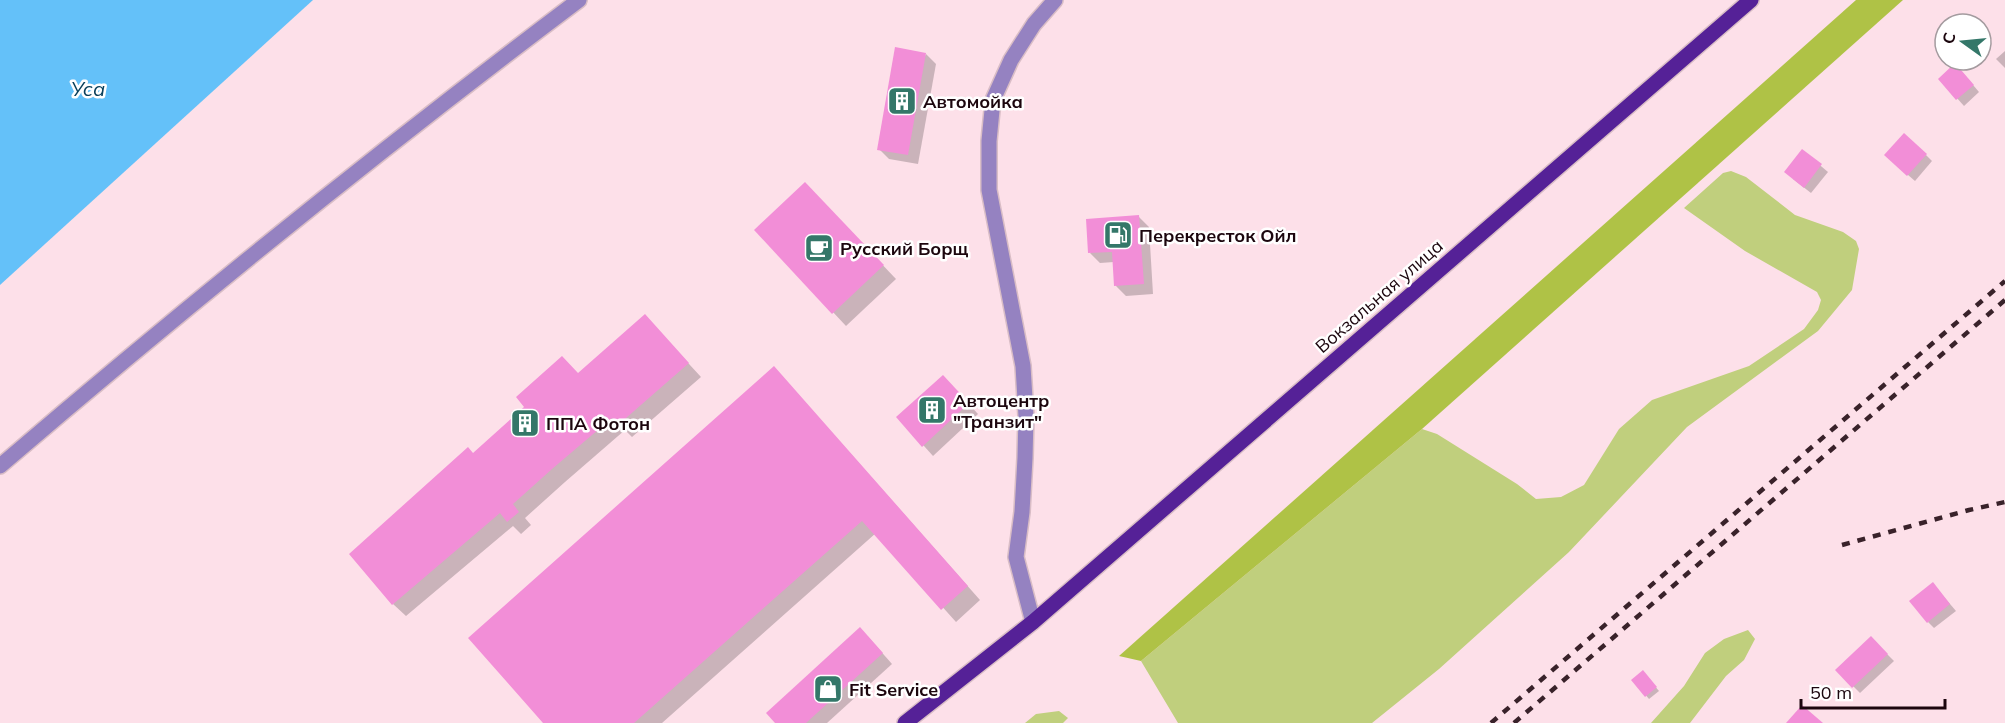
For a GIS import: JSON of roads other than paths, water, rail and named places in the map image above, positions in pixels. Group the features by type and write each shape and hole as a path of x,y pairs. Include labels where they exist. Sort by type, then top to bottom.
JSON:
{"main road":[{"name":"Вокзальная улица","path":"905,723 1033,622 1751,0"}],"street":[{"path":"0,466 152,336 498,61 579,0"},
{"path":"1033,622 1016,557 1022,512 1025,458 1026,416 1023,366 989,190 989,141 993,100 1011,60 1034,24 1055,0"}],"water":[{"name":"Уса","path":"0,0 313,0 0,285"}],"railway":[{"path":"1491,723 2005,281"},
{"path":"1514,723 2005,300"},
{"path":"1842,545 2005,502"}],"place":[{"name":"Автомойка","path":"902,101"},
{"name":"Перекресток Ойл","path":"1118,235"},
{"name":"Русский Борщ","path":"819,248"},
{"name":"Автоцентр \"Транзит\"","path":"932,410"},
{"name":"ППА Фотон","path":"525,423"},
{"name":"Fit Service","path":"828,689"}]}
